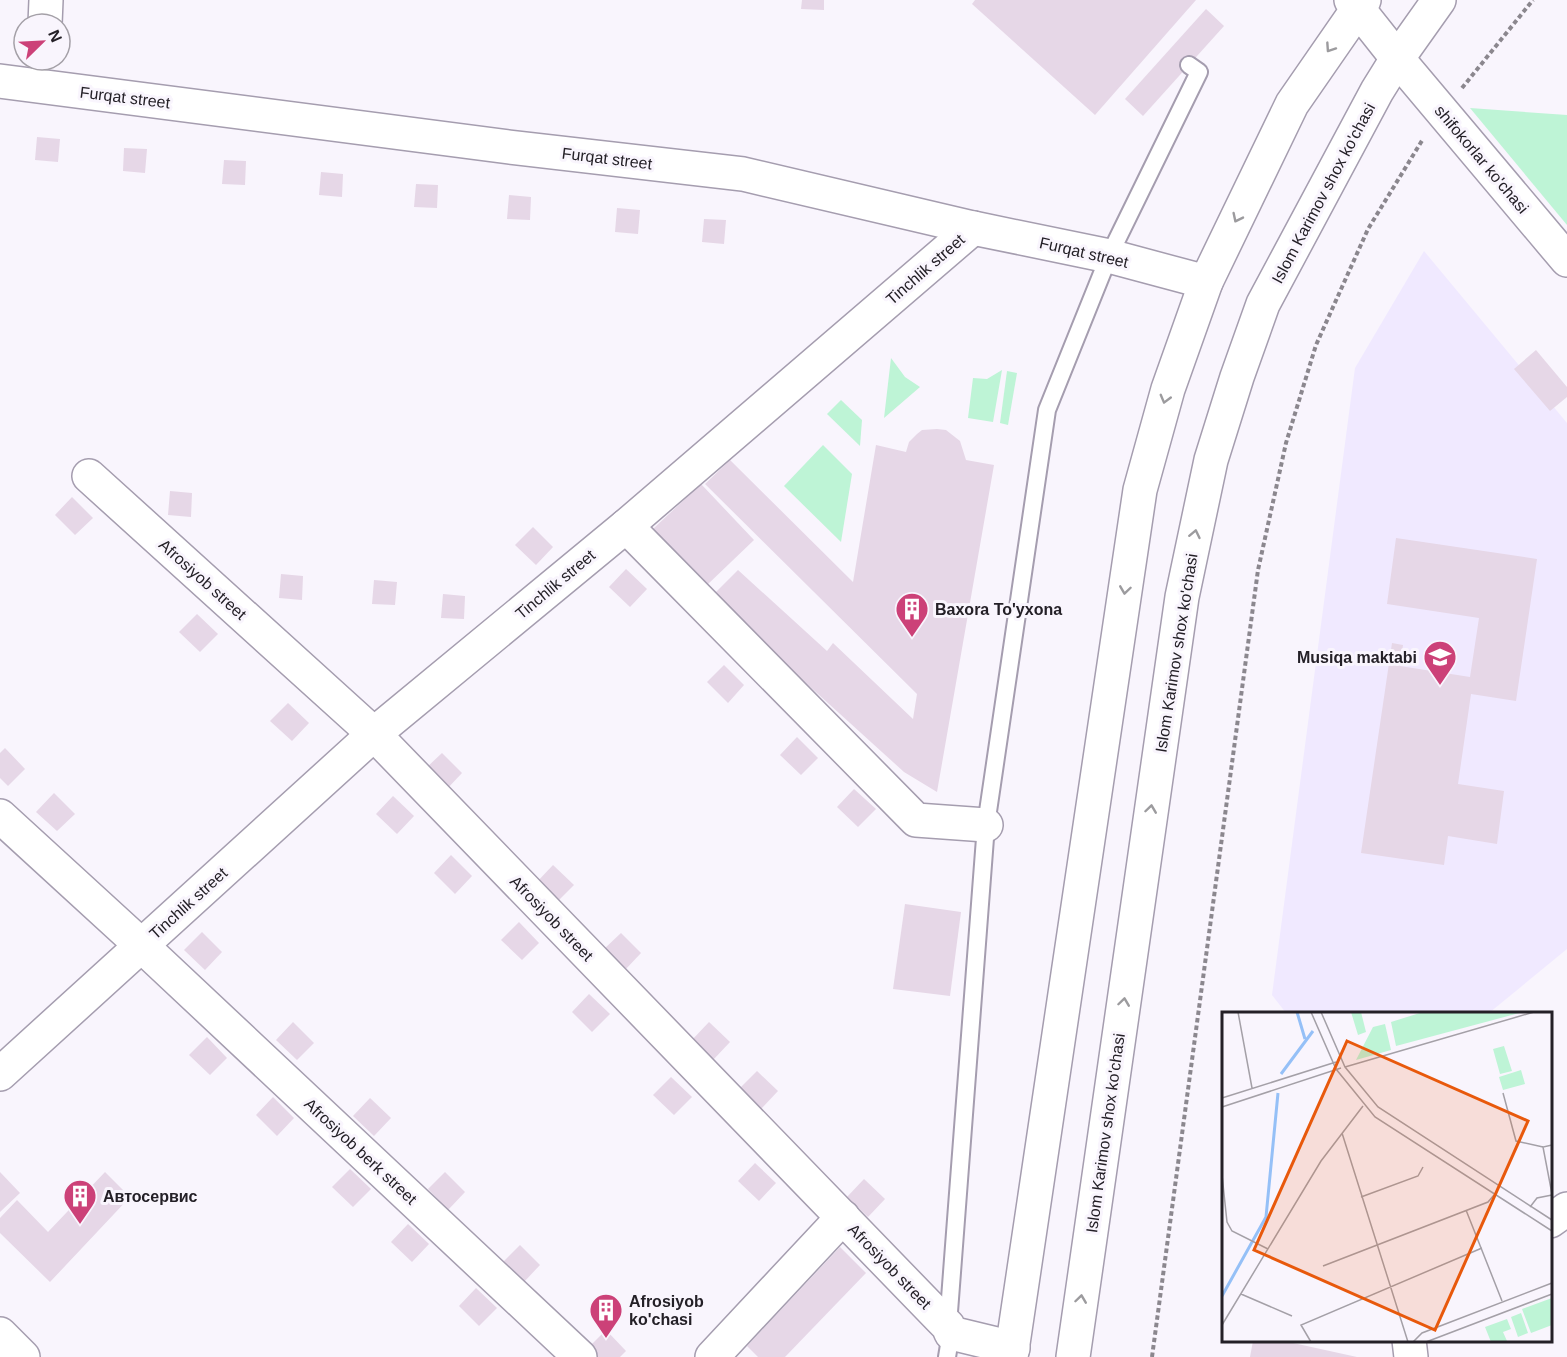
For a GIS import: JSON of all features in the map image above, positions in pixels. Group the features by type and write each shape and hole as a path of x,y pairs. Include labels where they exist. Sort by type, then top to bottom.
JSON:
{"street":[{"name":"shifokorlar ko'chasi","path":"1358,2 1397,58 1567,260"},
{"path":"949,1339 1012,1352 1140,490 1168,389 1206,282 1292,104 1358,2"},
{"name":"Islom Karimov shox ko'chasi","path":"1072,1357 1180,608 1211,460 1263,304 1377,91 1427,5"},
{"name":"Furqat street","path":"0,81 43,73 509,147 743,174 972,228 1109,256 1206,282"},
{"name":"Tinchlik street","path":"142,946 374,734 626,526 972,228"},
{"name":"Afrosiyob street","path":"89,476 374,734 843,1217 949,1339"},
{"path":"626,526 916,820 986,825"},
{"name":"Afrosiyob berk street","path":"0,816 580,1357"},
{"path":"0,1074 142,946"},
{"path":"1552,1220 1567,1209"},
{"path":"712,1357 843,1217"},
{"path":"0,1334 23,1357"},
{"path":"1410,1342 1411,1357"}],"lane":[{"path":"949,1339 986,825 1047,410 1109,256 1199,72 1189,65"}],"path":[{"path":"1152,1357 1258,570 1286,443 1316,345 1368,229 1427,131 1533,0"}],"shaded area":[{"name":"Musiqa maktabi","path":"1424,251 1567,423 1567,949 1490,1012 1285,1012 1272,995 1355,368"}],"green space":[{"path":"1470,108 1567,115 1567,225"},
{"path":"891,358 905,377 920,387 884,418"},
{"path":"1002,370 993,422 968,418 973,378 987,379"},
{"path":"1007,371 1017,373 1008,425 1000,423"},
{"path":"841,400 862,420 860,446 827,414"},
{"path":"823,445 852,474 841,542 784,486"}],"building":[{"path":"802,0 824,0 824,10 801,9"},
{"path":"975,0 1196,0 1095,115 972,4"},
{"path":"1206,9 1224,26 1143,116 1125,99"},
{"path":"37,137 60,139 58,162 35,160"},
{"path":"124,148 147,149 145,173 123,171"},
{"path":"224,160 246,161 245,185 222,184"},
{"path":"321,172 343,174 342,197 319,195"},
{"path":"416,184 438,185 437,208 414,207"},
{"path":"509,195 531,197 530,220 507,219"},
{"path":"617,208 640,210 638,234 615,232"},
{"path":"704,219 726,220 724,244 702,242"},
{"path":"1536,350 1567,387 1567,397 1550,411 1514,369"},
{"name":"Baxora To'yxona","path":"922,430 946,430 960,441 966,460 994,465 937,792 904,772 711,597 738,570 827,651 833,643 913,719 917,694 705,484 730,460 853,582 876,445 906,452 909,442"},
{"path":"701,484 754,540 707,585 653,529"},
{"path":"170,491 192,493 191,517 168,515"},
{"path":"72,497 93,518 75,535 55,515"},
{"path":"533,527 553,547 536,565 515,545"},
{"path":"1396,538 1537,559 1516,701 1471,694 1458,784 1504,791 1497,844 1448,836 1444,865 1361,853 1392,643 1403,645 1400,666 1470,677 1479,618 1387,604"},
{"path":"626,569 647,589 630,607 609,587"},
{"path":"281,574 303,576 302,600 279,598"},
{"path":"374,580 397,582 395,605 372,604"},
{"path":"443,594 465,596 464,619 441,618"},
{"path":"197,614 218,634 200,652 179,632"},
{"path":"724,665 744,685 728,703 707,682"},
{"path":"288,703 309,723 292,741 270,721"},
{"path":"797,737 818,758 801,775 780,755"},
{"path":"5,748 25,769 8,786 0,778 0,753"},
{"path":"442,753 462,773 445,791 424,770"},
{"path":"854,789 876,809 858,827 837,807"},
{"path":"54,793 75,814 57,831 36,812"},
{"path":"393,796 414,816 397,834 376,814"},
{"path":"451,855 472,876 455,894 434,873"},
{"path":"553,865 574,885 557,902 536,883"},
{"path":"905,904 961,912 950,996 893,989"},
{"path":"519,922 539,943 522,960 501,940"},
{"path":"202,932 222,952 205,970 184,950"},
{"path":"621,933 641,953 624,971 603,950"},
{"path":"589,994 610,1014 592,1032 572,1012"},
{"path":"293,1022 314,1043 297,1060 276,1040"},
{"path":"709,1022 730,1042 713,1060 692,1040"},
{"path":"207,1037 227,1058 210,1075 189,1055"},
{"path":"757,1071 778,1091 761,1109 740,1088"},
{"path":"671,1077 692,1097 674,1115 653,1095"},
{"path":"273,1097 294,1118 277,1136 256,1115"},
{"path":"370,1098 391,1118 374,1136 353,1116"},
{"path":"755,1163 776,1183 759,1201 738,1181"},
{"path":"350,1169 371,1189 353,1207 332,1187"},
{"path":"0,1172 20,1193 0,1212"},
{"name":"Автосервис","path":"105,1172 130,1197 50,1282 0,1233 0,1218 17,1200 48,1232"},
{"path":"445,1172 465,1192 448,1210 428,1189"},
{"path":"864,1179 885,1199 868,1217 847,1197"},
{"path":"408,1224 429,1244 412,1262 391,1242"},
{"path":"520,1245 540,1265 523,1283 502,1263"},
{"path":"840,1247 866,1273 785,1357 758,1357 747,1346"},
{"path":"476,1288 497,1308 479,1326 459,1306"},
{"name":"Afrosiyob ko'chasi","path":"606,1330 626,1351 620,1357 598,1357 588,1348"},
{"path":"1253,1342 1289,1342 1357,1357 1250,1357"}],"place":[{"name":"Baxora To'yxona","path":"912,638"},
{"name":"Musiqa maktabi","path":"1440,686"},
{"name":"Автосервис","path":"80,1225"},
{"name":"Afrosiyob ko'chasi","path":"606,1339"}]}
